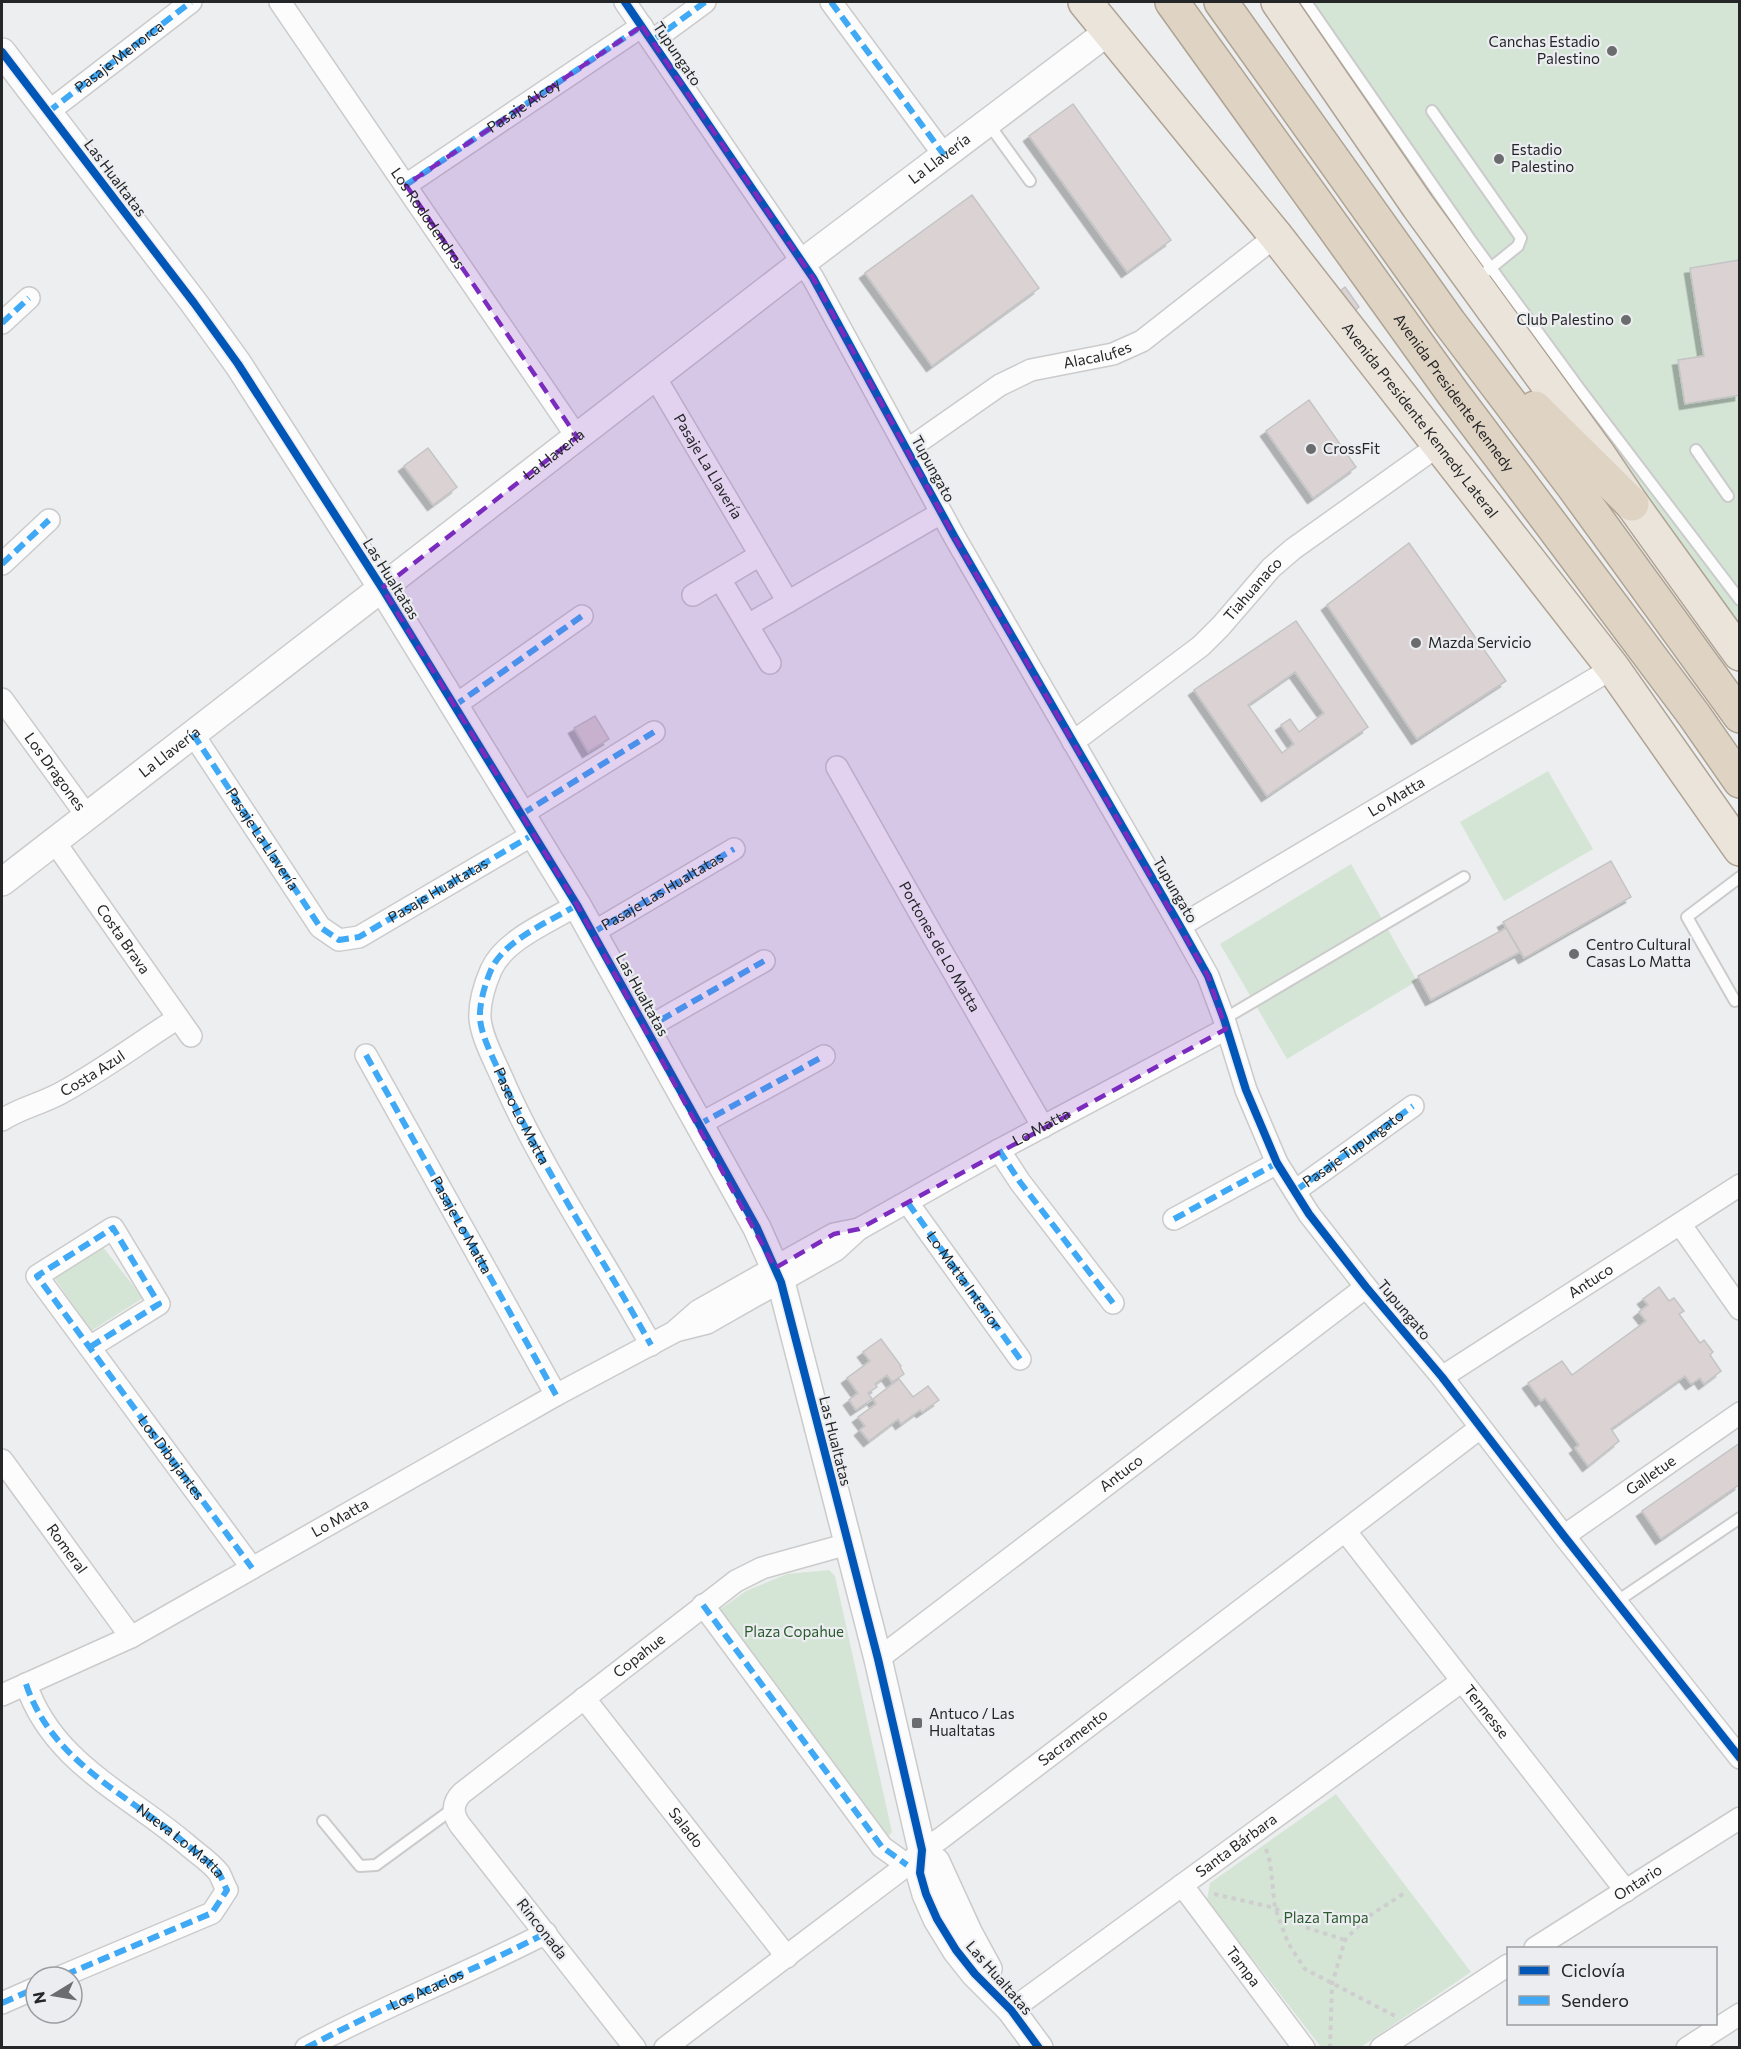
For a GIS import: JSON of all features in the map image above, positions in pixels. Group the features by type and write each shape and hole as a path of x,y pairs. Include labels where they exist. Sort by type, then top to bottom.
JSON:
{"highway":[{"name":"Avenida Presidente Kennedy","path":"1172,2 1452,392 1694,715 1740,781"},
{"path":"1221,2 1449,322 1573,486 1740,716"},
{"path":"1449,322 1632,504"}],"main road":[{"name":"Avenida Presidente Kennedy Lateral","path":"1084,2 1276,236 1614,668 1740,849"},
{"path":"1278,2 1368,134 1481,274 1632,504 1740,654"}],"street":[{"name":"Pasaje Menorca","path":"48,112 191,2"},
{"name":"Los Rododendros","path":"280,2 577,436"},
{"name":"Tupungato","path":"626,2 803,262 941,513 1180,926 1208,976 1246,1090 1277,1163 1309,1214 1366,1287 1442,1377 1564,1536 1740,1758"},
{"name":"Pasaje Alcoy","path":"406,185 647,34 705,2"},
{"path":"831,2 944,155"},
{"name":"La Llavería","path":"2,882 803,262 1109,31"},
{"name":"Las Hualtatas","path":"2,52 238,364 382,588 577,905 757,1228 778,1275 878,1659 914,1858"},
{"name":"Alacalufes","path":"907,450 1000,385 1031,370 1113,354 1142,341 1276,236"},
{"path":"2,323 29,298"},
{"name":"Pasaje La Llavería","path":"655,377 788,602"},
{"name":"Tiahuanaco","path":"1073,742 1201,646 1271,568 1293,549 1439,445"},
{"path":"748,626 941,513"},
{"path":"2,564 49,520"},
{"path":"693,596 760,555"},
{"path":"720,579 770,663"},
{"path":"454,706 582,616"},
{"name":"Lo Matta","path":"1180,926 1614,668"},
{"name":"Los Dragones","path":"2,699 87,816"},
{"path":"528,824 654,732"},
{"name":"Pasaje La Llavería","path":"193,734 320,927 339,940"},
{"name":"Portones de Lo Matta","path":"837,767 1043,1127"},
{"name":"Pasaje Hualtatas","path":"339,940 359,938 528,824"},
{"name":"Costa Brava","path":"54,842 191,1036"},
{"name":"Pasaje Las Hualtatas","path":"592,933 734,849"},
{"name":"Paseo Lo Matta","path":"577,905 509,945 499,957 492,970 480,1008 481,1022 493,1056 529,1136 616,1280 651,1345"},
{"path":"645,1029 764,961"},
{"name":"Costa Azul","path":"2,1120 19,1109 58,1095 178,1018"},
{"name":"Lo Matta","path":"2,1695 131,1637 556,1395 674,1332 698,1311 778,1275 834,1234 859,1229 908,1203 1225,1024"},
{"name":"Pasaje Lo Matta","path":"366,1054 556,1395"},
{"path":"698,1125 824,1056"},
{"name":"Pasaje Tupungato","path":"1295,1191 1413,1106"},
{"path":"999,1150 1020,1182 1113,1303"},
{"path":"1174,1219 1277,1163"},
{"name":"Antuco","path":"1442,1377 1740,1185"},
{"name":"Lo Matta Interior","path":"908,1203 1020,1359"},
{"path":"1680,1224 1738,1302"},
{"name":"Los Dibujantes","path":"90,1347 159,1304 113,1228 37,1276 252,1568"},
{"name":"Antuco","path":"878,1659 1366,1287"},
{"name":"Galletue","path":"1564,1536 1740,1413"},
{"name":"Sacramento","path":"665,2048 1480,1428"},
{"name":"Romeral","path":"2,1460 131,1637"},
{"name":"Tennesse","path":"1346,1532 1626,1891"},
{"name":"Copahue","path":"454,1808 455,1802 462,1793 736,1581 762,1568 848,1544"},
{"name":"Las Hualtatas","path":"703,1605 882,1847 914,1858 936,1862 969,1934 1011,2010 1039,2048"},
{"name":"Santa Bárbara","path":"1011,2010 1462,1681"},
{"name":"Nueva Lo Matta","path":"26,1684 37,1712 63,1749 171,1831 219,1873 226,1890 212,1913 84,1967"},
{"name":"Salado","path":"584,1698 787,1957"},
{"name":"Rinconada","path":"454,1808 454,1814 460,1825 634,2048"},
{"name":"Ontario","path":"1537,1947 1740,1818"},
{"name":"Tampa","path":"1182,1885 1304,2048"},
{"name":"Los Acacios","path":"306,2048 370,2014 486,1964 546,1933"},
{"path":"1381,2048 1507,1966"},
{"path":"2,2003 24,1993"},
{"path":"1687,2048 1740,2014"}],"lane":[{"path":"1306,2 1481,274 1581,391 1740,600"},
{"path":"1432,111 1521,238 1518,246 1481,274"},
{"path":"988,122 1030,181"},
{"path":"1696,450 1728,496"},
{"path":"1225,1024 1464,877"},
{"path":"1735,1001 1687,917 1740,877"},
{"path":"1616,1602 1740,1518"},
{"path":"324,1821 360,1866 376,1865 454,1808"}],"path":[{"path":"1259,1829 1270,1862 1275,1908 1288,1943 1305,1969 1414,2026"},
{"path":"1182,1885 1275,1908 1305,1927 1345,1940"},
{"path":"1330,2048 1332,1984 1345,1940 1366,1918 1402,1894"}],"highlighted area":[{"path":"642,26 813,278 954,536 1208,976 1226,1029 859,1229 834,1234 775,1268 577,905 382,588 577,437 406,185"}],"green space":[{"name":"Club Palestino","path":"1294,2 1739,2 1739,646"},
{"path":"1548,771 1593,849 1504,901 1460,822"},
{"path":"1351,864 1417,981 1287,1059 1220,944"},
{"path":"102,1246 143,1298 91,1331 54,1277"},
{"name":"Plaza Copahue","path":"829,1570 835,1576 892,1832 885,1840 715,1613 746,1591 787,1574"},
{"name":"Plaza Tampa","path":"1336,1794 1471,1972 1361,2047 1321,2047 1207,1900 1210,1883"}],"building":[{"path":"1073,104 1171,240 1127,272 1029,136"},
{"path":"972,195 1039,288 932,366 865,273"},
{"path":"1740,260 1740,395 1685,404 1678,360 1704,356 1690,268"},
{"path":"1345,287 1359,307 1350,315 1335,295"},
{"name":"CrossFit","path":"1309,400 1356,467 1313,498 1266,431"},
{"path":"428,448 457,487 433,505 404,466"},
{"name":"Mazda Servicio","path":"1409,543 1506,681 1417,739 1327,605"},
{"path":"1296,621 1368,727 1267,796 1194,690","holes":["1295,672 1324,713 1299,732 1290,719 1281,725 1294,744 1282,753 1248,705"]},
{"path":"595,716 609,739 588,752 574,728"},
{"path":"1611,861 1631,897 1524,958 1503,922"},
{"path":"1506,928 1520,952 1431,1000 1418,976"},
{"path":"1659,1287 1669,1301 1674,1298 1684,1311 1679,1314 1700,1343 1704,1340 1713,1352 1710,1355 1721,1371 1704,1384 1700,1378 1691,1384 1685,1376 1611,1429 1619,1441 1588,1466 1575,1448 1579,1445 1545,1398 1541,1401 1528,1383 1562,1361 1572,1375 1646,1321 1639,1312 1648,1305 1643,1299"},
{"path":"881,1339 901,1366 904,1374 892,1382 887,1375 875,1384 877,1387 868,1393 872,1399 856,1410 849,1400 858,1393 847,1378 870,1361 863,1352"},
{"path":"899,1379 913,1397 928,1386 939,1400 901,1424 898,1419 869,1441 860,1430 865,1426 858,1417 876,1404 873,1399"},
{"path":"1740,1443 1740,1484 1661,1539 1642,1511"}],"marked path":[{"path":"48,112 191,2"},
{"path":"652,41 705,2"},
{"path":"831,2 944,155"},
{"path":"406,185 642,26"},
{"path":"2,323 29,298"},
{"path":"2,564 49,520"},
{"path":"454,706 582,616"},
{"path":"522,814 654,732"},
{"path":"193,734 320,927 339,940 359,937 534,834"},
{"path":"592,933 734,849"},
{"path":"577,905 528,933 497,959 483,994 480,1013 481,1027 506,1087 539,1153 651,1345"},
{"path":"645,1029 764,961"},
{"path":"366,1055 556,1395"},
{"path":"698,1125 824,1056"},
{"path":"1295,1191 1413,1106"},
{"path":"999,1150 1020,1182 1113,1303"},
{"path":"1174,1219 1277,1163"},
{"path":"908,1203 1020,1359"},
{"path":"90,1347 159,1304 113,1228 37,1276 252,1568"},
{"path":"703,1605 882,1847 907,1865"},
{"path":"26,1684 38,1711 54,1735 72,1755 93,1774 207,1861 219,1873 227,1890 212,1913 84,1967"},
{"path":"306,2048 546,1933"},
{"path":"2,2003 24,1993"}],"cycle path":[{"path":"625,2 813,278 954,536 1180,926 1208,976 1246,1090 1277,1163 1309,1214 1366,1287 1442,1377 1564,1536 1740,1758"},
{"path":"2,52 238,364 382,588 577,905 757,1228 781,1282 878,1659 922,1850 920,1873 926,1894 937,1919 956,1950 975,1974 1011,2010 1039,2048"}],"place":[{"name":"Canchas Estadio Palestino","path":"1612,51"},
{"name":"Estadio Palestino","path":"1499,159"},
{"name":"Club Palestino","path":"1626,320"},
{"name":"CrossFit","path":"1311,449"},
{"name":"Mazda Servicio","path":"1416,643"},
{"name":"Centro Cultural Casas Lo Matta","path":"1574,954"},
{"name":"Antuco / Las Hualtatas","path":"917,1723"}]}
